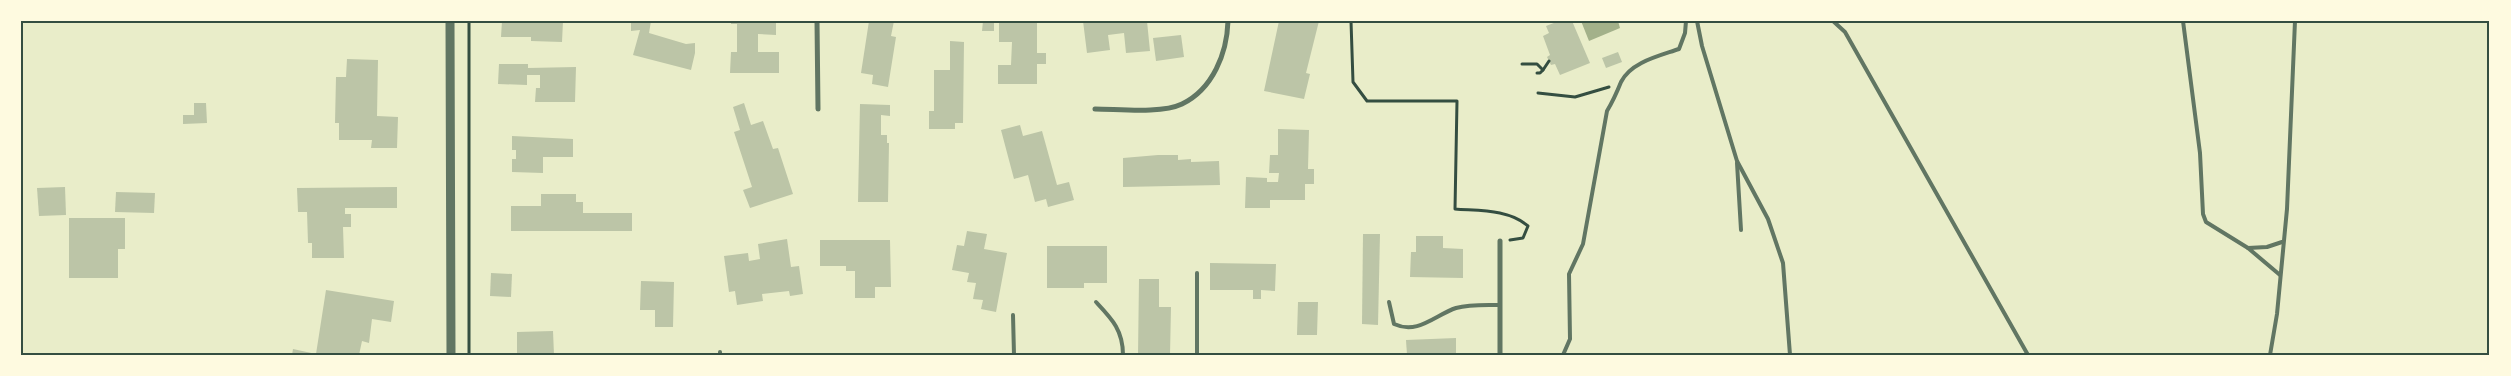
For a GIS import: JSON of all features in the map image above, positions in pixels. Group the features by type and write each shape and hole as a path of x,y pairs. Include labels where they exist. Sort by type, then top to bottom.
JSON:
{"street":[{"path":"450,21 451,355"},
{"path":"817,21 818,110"},
{"path":"1094,110 1160,109 1182,104 1201,90 1214,74 1224,51 1228,21"},
{"path":"1500,242 1500,355"}],"lane":[{"path":"1563,355 1570,339 1569,274 1584,244 1607,111 1619,92 1621,82 1632,68 1679,49 1685,33 1686,21"},
{"path":"1697,21 1700,39 1737,161 1768,219 1783,263 1790,355"},
{"path":"1833,21 1845,32 2028,355"},
{"path":"2184,21 2200,153 2203,214 2206,222 2248,248 2280,276"},
{"path":"2270,355 2277,314 2282,242 2287,209 2294,21"},
{"path":"1737,161 1741,230"},
{"path":"2248,248 2267,247 2282,242"},
{"path":"1197,274 1197,355"},
{"path":"1096,302 1116,324 1123,345 1123,355"},
{"path":"1389,302 1394,324 1411,328 1423,325 1456,308 1500,306"},
{"path":"1013,315 1014,355"}],"path":[{"path":"469,21 470,355"},
{"path":"1351,21 1354,82 1367,101 1457,101 1455,210 1500,212 1528,226 1522,238 1500,242"},
{"path":"1537,73 1540,73 1549,61"},
{"path":"1522,64 1537,64 1542,70"},
{"path":"1538,94 1575,97 1597,92 1621,82"}],"shaded area":[{"path":"1581,21 1618,21 1620,28 1589,41"}],"building":[{"path":"502,21 563,21 562,42 531,41 531,37 501,37"},
{"path":"631,21 651,21 649,33 686,44 695,43 691,70 633,55 640,30 631,31"},
{"path":"731,21 776,21 776,35 758,34 758,52 779,52 779,73 730,73 731,52 737,52 737,24 731,24"},
{"path":"869,21 894,21 891,36 896,37 888,87 872,84 873,75 861,73"},
{"path":"983,21 994,21 994,31 982,31"},
{"path":"999,21 1037,21 1037,53 1046,53 1046,64 1037,64 1037,84 998,84 998,65 1011,65 1012,42 999,42"},
{"path":"1083,21 1147,21 1150,51 1126,53 1124,33 1108,35 1110,50 1087,53"},
{"path":"1279,21 1319,21 1306,73 1310,74 1304,99 1264,91"},
{"path":"1559,21 1572,21 1590,63 1560,75 1555,64 1551,65 1547,57 1550,55 1543,36 1549,33 1546,26"},
{"path":"1181,35 1184,57 1156,61 1153,38"},
{"path":"950,41 964,42 963,123 955,123 955,129 929,129 929,111 934,111 934,70 950,70"},
{"path":"1618,52 1622,62 1606,68 1602,58"},
{"path":"347,59 378,60 377,116 398,117 397,148 371,148 372,140 339,140 339,123 335,123 336,77 346,77"},
{"path":"499,64 528,64 528,68 576,67 575,102 535,102 536,88 540,88 540,75 527,75 527,85 498,84"},
{"path":"194,103 206,103 207,123 183,124 183,115 194,115"},
{"path":"744,103 751,125 763,121 773,149 778,148 793,194 750,208 743,190 752,187 734,132 740,130 733,107"},
{"path":"860,104 890,105 890,116 881,115 881,135 887,135 887,143 889,143 888,202 858,202"},
{"path":"1020,125 1023,136 1042,131 1057,185 1069,182 1074,200 1048,207 1046,199 1035,202 1028,175 1014,179 1001,130"},
{"path":"1278,129 1309,130 1308,169 1314,169 1314,184 1305,184 1305,200 1270,200 1270,208 1245,208 1246,177 1267,178 1267,182 1278,182 1279,173 1269,173 1270,155 1278,155"},
{"path":"512,136 573,139 573,157 543,157 543,173 512,172 512,159 516,159 516,150 512,150"},
{"path":"1178,155 1178,160 1191,159 1191,162 1219,161 1220,185 1123,187 1123,158"},
{"path":"65,187 66,215 39,216 37,188"},
{"path":"397,187 397,208 345,208 345,214 351,214 351,227 343,227 344,258 312,258 312,243 308,243 307,212 298,212 297,188"},
{"path":"116,192 155,193 154,213 115,212"},
{"path":"541,194 576,194 576,202 583,202 583,213 632,213 632,231 511,231 511,206 541,206"},
{"path":"69,218 125,218 125,249 118,249 118,278 69,278"},
{"path":"967,231 987,234 984,249 1007,253 996,312 981,309 983,300 973,299 976,283 967,282 969,273 952,270 957,245 964,246"},
{"path":"1363,234 1380,234 1378,325 1362,324"},
{"path":"1416,236 1443,236 1443,248 1463,249 1463,278 1410,277 1411,252 1416,252"},
{"path":"787,239 791,267 799,266 803,294 790,296 789,291 762,294 763,301 737,305 735,291 729,292 724,256 748,253 749,261 760,259 758,244"},
{"path":"820,240 890,240 891,287 875,287 875,298 855,298 855,271 846,271 846,266 820,266"},
{"path":"1047,246 1107,246 1107,283 1084,283 1084,288 1047,288"},
{"path":"1210,263 1276,264 1275,291 1261,290 1261,299 1253,299 1253,290 1210,290"},
{"path":"491,273 512,274 511,297 490,296"},
{"path":"1139,279 1159,279 1159,307 1171,307 1170,355 1138,355"},
{"path":"641,281 674,282 673,327 655,327 655,310 640,310"},
{"path":"326,290 394,301 391,322 372,319 369,343 362,341 359,355 292,355 293,349 316,354"},
{"path":"1298,302 1318,302 1317,335 1297,335"},
{"path":"553,331 554,355 517,355 517,332"},
{"path":"1456,338 1456,355 1407,355 1406,340"}]}
